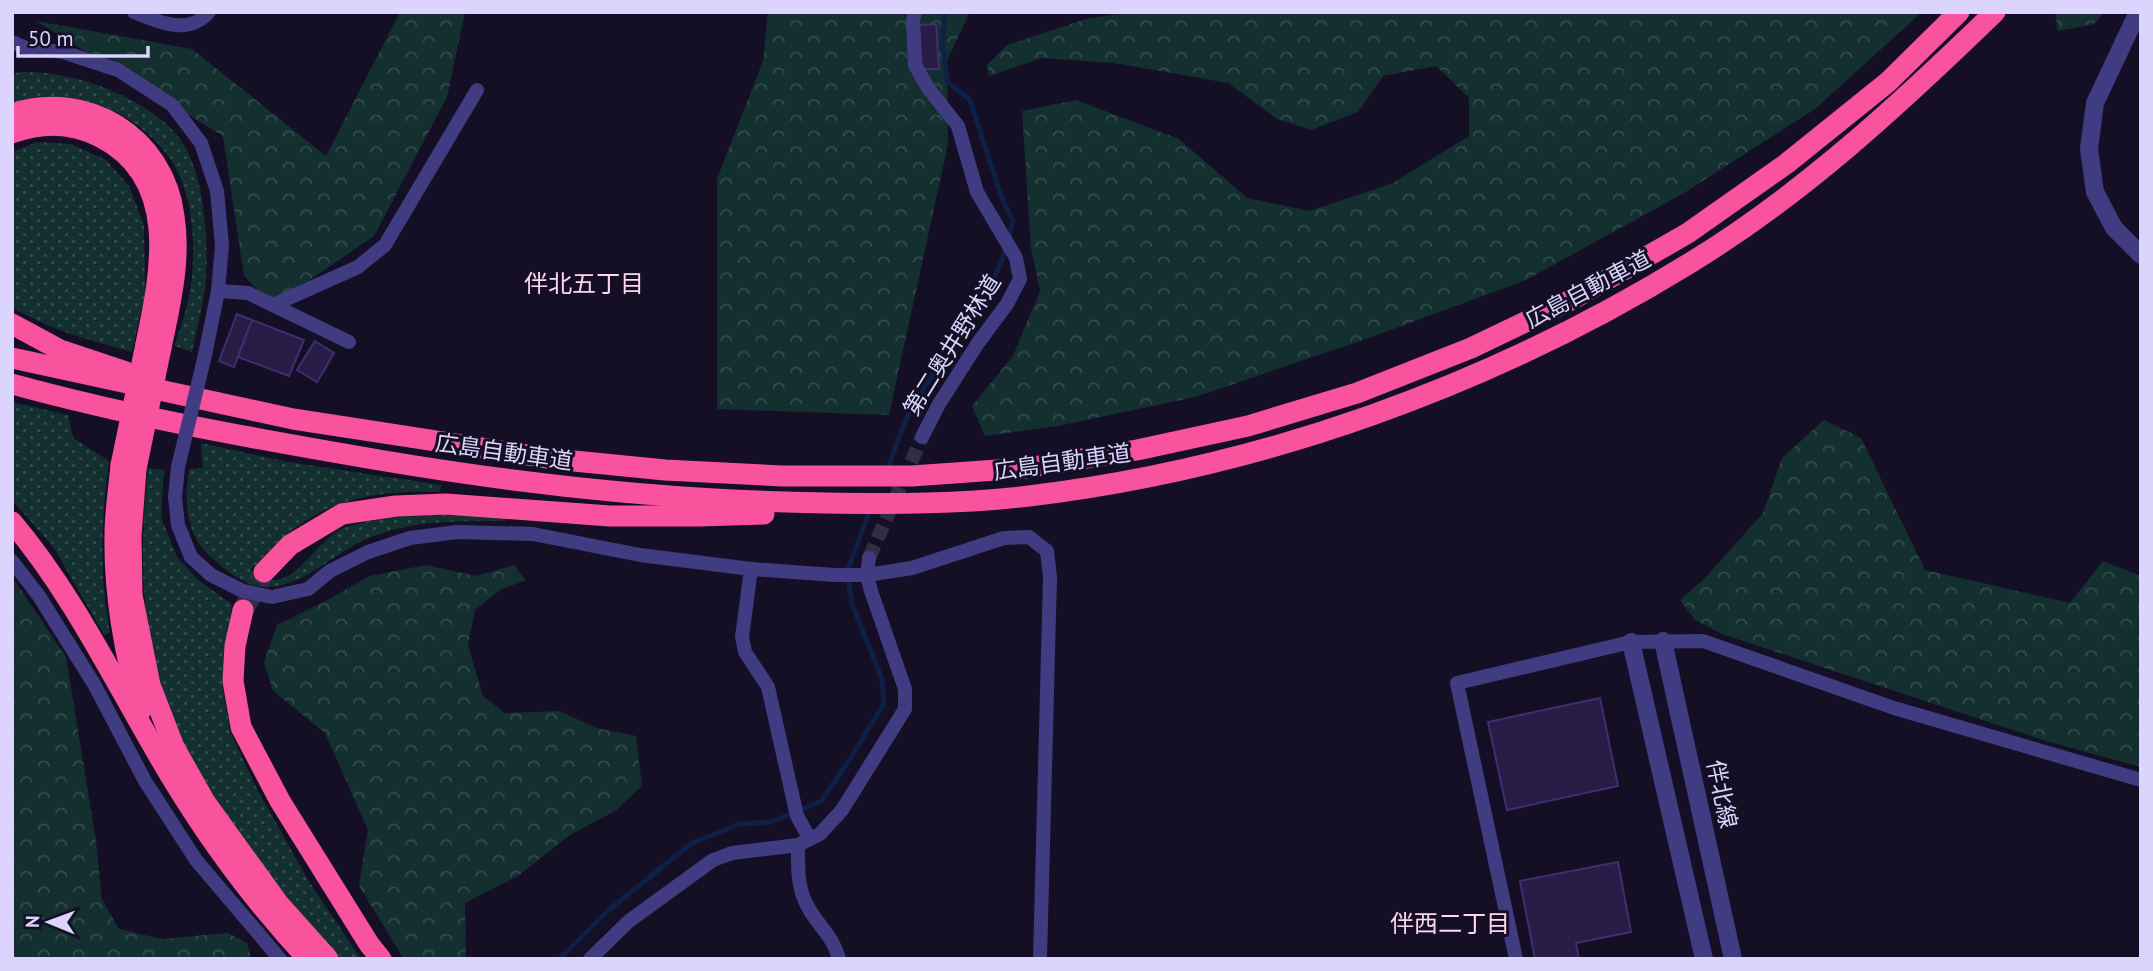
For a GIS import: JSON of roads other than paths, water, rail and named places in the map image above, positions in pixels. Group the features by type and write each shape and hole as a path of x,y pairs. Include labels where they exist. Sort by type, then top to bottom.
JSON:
{"highway":[{"name":"広島自動車道","path":"12,358 293,419 554,459 665,470 782,475 912,476 1026,468 1137,450 1248,426 1357,393 1471,348 1574,298 1677,239 1806,148 1888,82 1959,12"},
{"name":"広島自動車道","path":"12,384 161,420 294,446 557,487 665,496 767,502 909,504 1027,496 1155,475 1268,448 1364,418 1479,374 1584,325 1680,269 1793,193 1898,106 1994,12"},
{"path":"12,114 45,108 72,107 100,116 125,131 146,149 163,179 174,213 177,248 174,285 153,346"},
{"path":"12,133 42,125 68,125 93,133 114,144 132,160 147,183 157,214 161,245 153,346 115,534 117,583 126,646 135,686 158,754"},
{"path":"12,324 24,333 60,350 293,419"},
{"path":"129,467 132,595 150,685 174,747 205,802 278,903 328,959"},
{"path":"264,572 290,545 342,514 396,506 446,504 610,516 699,516 909,504"},
{"path":"12,522 72,603 158,754 217,847 281,930 308,959"},
{"path":"243,610 235,646 233,681 241,727 280,802 381,959"}],"street":[{"path":"134,12 168,25 192,25 209,12"},
{"name":"第二奥井野林道","path":"915,12 912,22 915,65 928,88 958,126 976,192 1016,257 1020,279 1007,304 939,404 922,437"},
{"path":"2138,12 2095,103 2089,149 2095,192 2114,228 2141,255"},
{"path":"12,42 26,48 63,52 118,70 172,105 201,143 217,191 222,245 218,291 178,467 175,497 178,526 191,557 211,575 243,591 272,597 308,589 330,571 368,552 410,538 457,533 533,534 640,555 751,569 834,575 867,575 912,568 1003,538 1028,537 1047,551 1050,577 1040,959"},
{"path":"273,305 358,267 385,245 477,90"},
{"path":"218,291 247,293 349,342"},
{"path":"590,959 629,921 713,860 732,853 804,842 820,834 842,810 905,709 905,689 867,575 869,558"},
{"path":"12,561 39,596 94,684 145,780 196,860 280,959"},
{"path":"751,569 742,637 745,652 768,687 804,842 798,880 805,903 835,944 839,959"},
{"name":"伴北線","path":"1662,641 1733,959"},
{"path":"1516,959 1457,683 1632,642 1703,641 1895,708 2141,780"},
{"path":"1632,642 1704,959"}],"waterway":[{"path":"945,12 942,43 948,82 970,100 1002,199 1013,221 1009,237"},
{"path":"886,472 913,406 989,290 1006,247"},
{"path":"559,959 610,909 692,843 740,824 771,822 821,801 846,765 884,704 882,679 852,604 847,572 870,510"}],"tunnel":[{"path":"869,558 922,437"},
{"path":"243,610 264,572"}],"district":[{"name":"伴北五丁目","path":"584,284"},
{"name":"伴西二丁目","path":"1450,924"}]}
